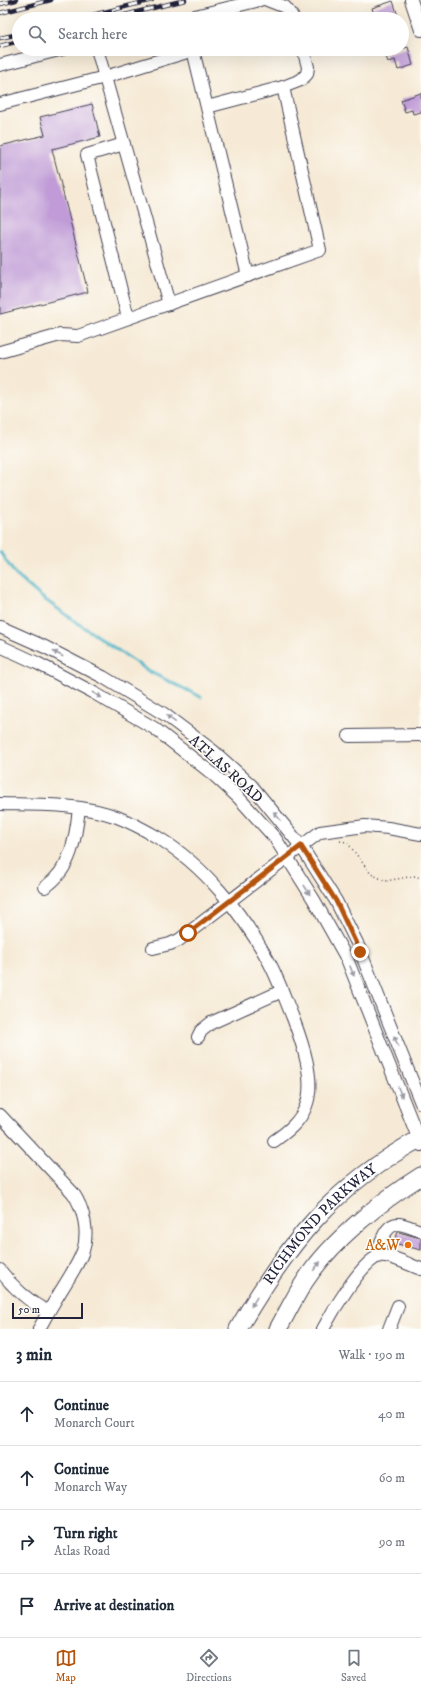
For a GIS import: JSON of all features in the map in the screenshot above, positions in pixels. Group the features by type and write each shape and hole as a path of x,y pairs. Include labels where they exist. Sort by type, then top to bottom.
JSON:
{"highway":[{"name":"RICHMOND PARKWAY","path":"238,1329 282,1258 312,1221 360,1176 382,1161 420,1141"},
{"name":"RICHMOND PARKWAY","path":"278,1329 306,1280 333,1246 364,1217 400,1189 421,1176"}],"street":[{"path":"212,12 260,0"},
{"path":"267,0 285,7 289,12"},
{"path":"411,0 421,30"},
{"path":"0,65 35,56"},
{"path":"99,56 169,304"},
{"path":"0,104 105,77 175,56"},
{"path":"196,56 207,107 248,276"},
{"path":"207,107 283,87 301,80 307,74 308,67 305,56"},
{"path":"0,352 60,335 78,336 320,250 283,87"},
{"path":"124,144 87,155 128,318"},
{"name":"ATLAS ROAD","path":"0,627 45,647 103,677 164,714 212,750 251,785 301,846 325,882 354,937 421,1103"},
{"name":"ATLAS ROAD","path":"0,646 38,663 94,693 154,728 200,764 238,797 275,838 314,900 347,959 420,1141"},
{"path":"349,736 421,735"},
{"path":"0,804 79,808 117,817 157,837 179,852 194,865 229,902 269,961 300,1036 308,1074 310,1090 306,1106 298,1121 290,1130 274,1141"},
{"path":"45,887 55,881 69,858 76,833 79,808"},
{"path":"153,948 179,940 320,832 365,826 388,828 421,834"},
{"path":"198,1037 201,1031 210,1023 282,991"},
{"path":"0,1115 73,1193 79,1202 84,1215 84,1250 48,1312 40,1329"},
{"path":"323,1329 332,1311 349,1287 366,1267 378,1256 382,1239 393,1226 400,1224 421,1231"},
{"path":"378,1256 385,1256 421,1269"},
{"path":"0,1270 9,1283 20,1293 48,1312"},
{"path":"389,1329 398,1306"}],"path":[{"path":"340,841 347,842 371,874 381,879 386,881 414,876 421,878"}],"building":[{"path":"393,1 397,12 373,12 372,8"},
{"path":"409,51 413,65 398,70 395,60 388,62 386,56 409,56"},
{"path":"421,93 421,112 413,114 412,110 405,112 401,100"},
{"path":"92,104 100,137 52,149 88,292 0,314 0,146 45,135 40,117"},
{"path":"398,1232 421,1238 421,1250 394,1243"}],"waterway":[{"path":"0,552 15,574 40,596 150,672 201,697"}],"railway":[{"path":"0,4 16,0"},
{"path":"0,13 51,0"},
{"path":"105,12 152,0"},
{"path":"137,12 185,0"},
{"path":"0,38 12,35"},
{"path":"0,46 12,43"}],"place":[{"name":"A&W","path":"408,1245"}],"route":[{"path":"188,933 301,846 336,901 360,952"}]}
